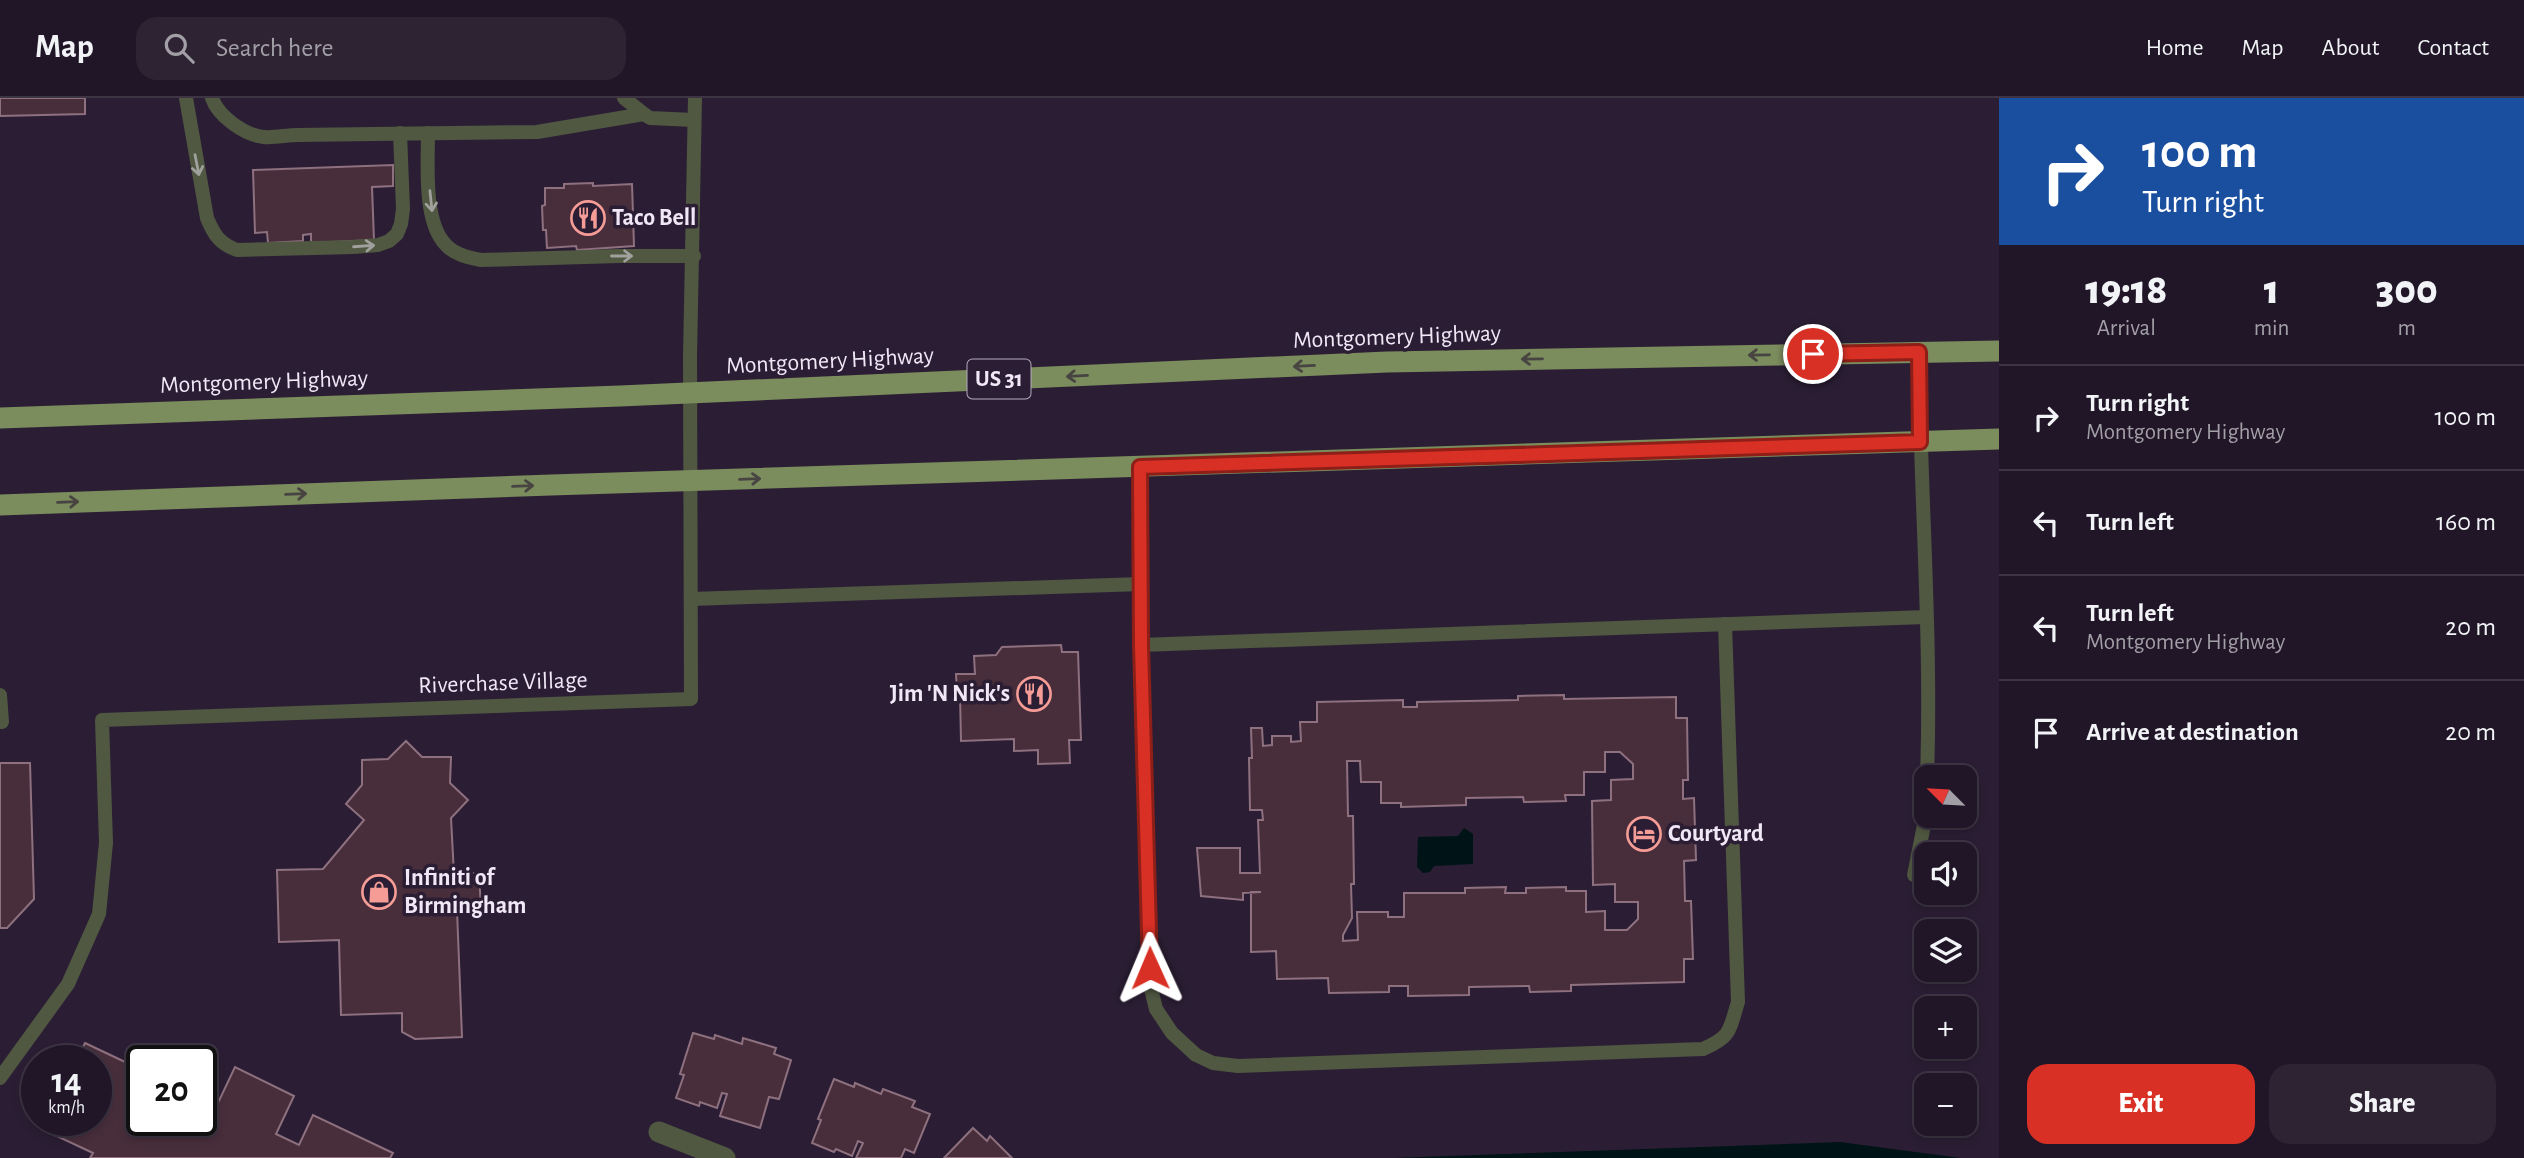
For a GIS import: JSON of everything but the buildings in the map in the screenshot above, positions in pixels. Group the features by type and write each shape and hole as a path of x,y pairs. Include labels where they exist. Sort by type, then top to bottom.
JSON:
{"main road":[{"name":"Montgomery Highway","path":"0,418 691,393 1387,362 1999,351"},
{"path":"0,505 1999,439"}],"street":[{"path":"660,1132 724,1158"}],"lane":[{"path":"186,98 207,218 213,234 225,246 237,250 353,247 378,245 389,241 397,234 403,209 400,134"},
{"path":"212,98 215,107 232,124 262,137 537,132 645,114"},
{"path":"624,98 650,117 694,120"},
{"name":"Riverchase Village","path":"0,1078 68,984 99,914 106,843 102,720 691,699 690,357 695,98"},
{"path":"428,133 433,222 447,246 466,257 481,260 694,256"},
{"path":"1919,352 1929,712 1927,765"},
{"path":"1140,467 1141,645 1150,985 1156,1009 1172,1033 1196,1055 1213,1063 1238,1066 1279,1065 1703,1049 1723,1040 1731,1027 1738,1002 1725,624"},
{"path":"691,599 1141,584"},
{"path":"1141,645 1926,617"},
{"path":"0,695 2,722"}],"shaded area":[{"path":"1464,828 1473,834 1473,864 1434,866 1430,872 1423,873 1417,867 1418,837 1458,836"},
{"path":"1840,1142 1961,1158 1392,1158"}],"place":[{"name":"Taco Bell","path":"588,218"},
{"name":"Jim 'N Nick's","path":"1034,694"},
{"name":"Courtyard","path":"1644,834"},
{"name":"Infiniti of Birmingham","path":"379,892"}],"route":[{"path":"1150,968 1141,645 1140,467 1920,442 1919,352 1813,354"}]}
